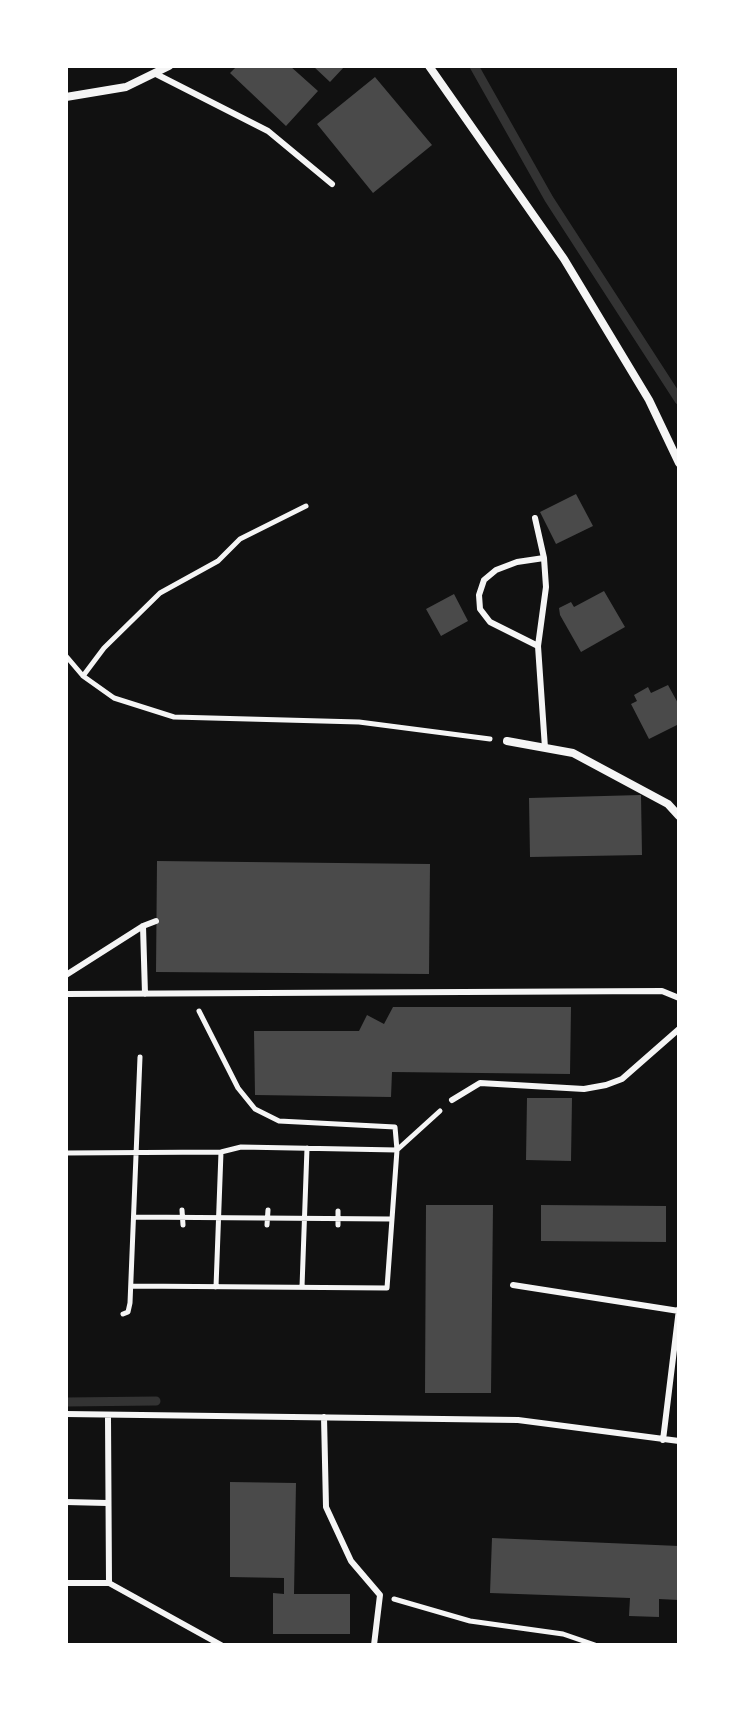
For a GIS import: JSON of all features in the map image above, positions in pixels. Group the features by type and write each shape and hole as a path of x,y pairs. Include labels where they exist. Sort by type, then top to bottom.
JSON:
{"street":[{"path":"66,97 126,87 169,66"},
{"path":"429,66 564,259 649,400 679,463"},
{"path":"507,741 573,753 668,804 679,816"}],"lane":[{"path":"154,73 268,131 332,184"},
{"path":"535,518 544,558 546,587 538,646 545,748"},
{"path":"538,646 490,622 480,609 479,595 484,580 496,570 544,558"},
{"path":"66,975 143,926 156,921"},
{"path":"143,926 145,994"},
{"path":"66,994 662,991 679,998"},
{"path":"452,1100 480,1083 584,1089 606,1085 622,1079 679,1029"},
{"path":"513,1285 679,1310 663,1440"},
{"path":"66,1414 108,1417 518,1420 679,1441"},
{"path":"108,1417 109,1583"},
{"path":"324,1417 326,1507 351,1561 380,1595 374,1645"},
{"path":"66,1502 107,1503"},
{"path":"66,1583 109,1583 221,1645"}],"path":[{"path":"83,676 104,648 160,593 218,561 240,539 306,506"},
{"path":"66,656 83,676 114,698 174,717 359,722 507,741"},
{"path":"124,1278 180,1290 216,1287 263,1291 302,1287 338,1291 387,1288 397,1150 395,1127 279,1121 255,1109 238,1088 215,1037 188,993"},
{"path":"123,1314 129,1309 132,1282 140,1057"},
{"path":"66,1153 221,1152 241,1147 397,1150 452,1100"},
{"path":"127,1122 137,1122"},
{"path":"302,1287 307,1148"},
{"path":"216,1287 221,1152"},
{"path":"126,1179 135,1178"},
{"path":"267,1222 268,1210"},
{"path":"134,1217 182,1214 267,1222 305,1218 390,1219"},
{"path":"182,1214 183,1225"},
{"path":"125,1229 133,1229"},
{"path":"380,1595 470,1621 563,1634 595,1645"}],"building":[{"path":"237,66 290,66 318,91 286,126 230,73"},
{"path":"313,66 345,66 330,82"},
{"path":"375,77 432,145 373,193 317,124"},
{"path":"576,494 593,526 556,544 540,512"},
{"path":"604,591 625,627 581,652 559,608 571,602 574,607"},
{"path":"454,594 468,621 441,636 426,609"},
{"path":"668,685 679,705 679,724 649,739 631,704 637,701 634,695 648,687 651,693"},
{"path":"641,795 642,855 530,857 529,798"},
{"path":"157,861 430,864 429,974 156,972"},
{"path":"393,1007 571,1007 570,1074 392,1072 391,1097 255,1095 254,1031 359,1031 367,1015 384,1024"},
{"path":"527,1098 572,1098 571,1161 526,1160"},
{"path":"426,1205 493,1205 491,1393 425,1393"},
{"path":"541,1205 666,1206 666,1242 541,1241"},
{"path":"230,1482 296,1483 294,1594 350,1594 350,1634 273,1634 273,1593 284,1594 284,1578 230,1577"},
{"path":"492,1538 679,1546 679,1600 659,1599 659,1617 629,1616 630,1598 490,1593"}],"waterway":[{"path":"474,66 549,199 679,400"},
{"path":"66,1402 156,1401"}]}
